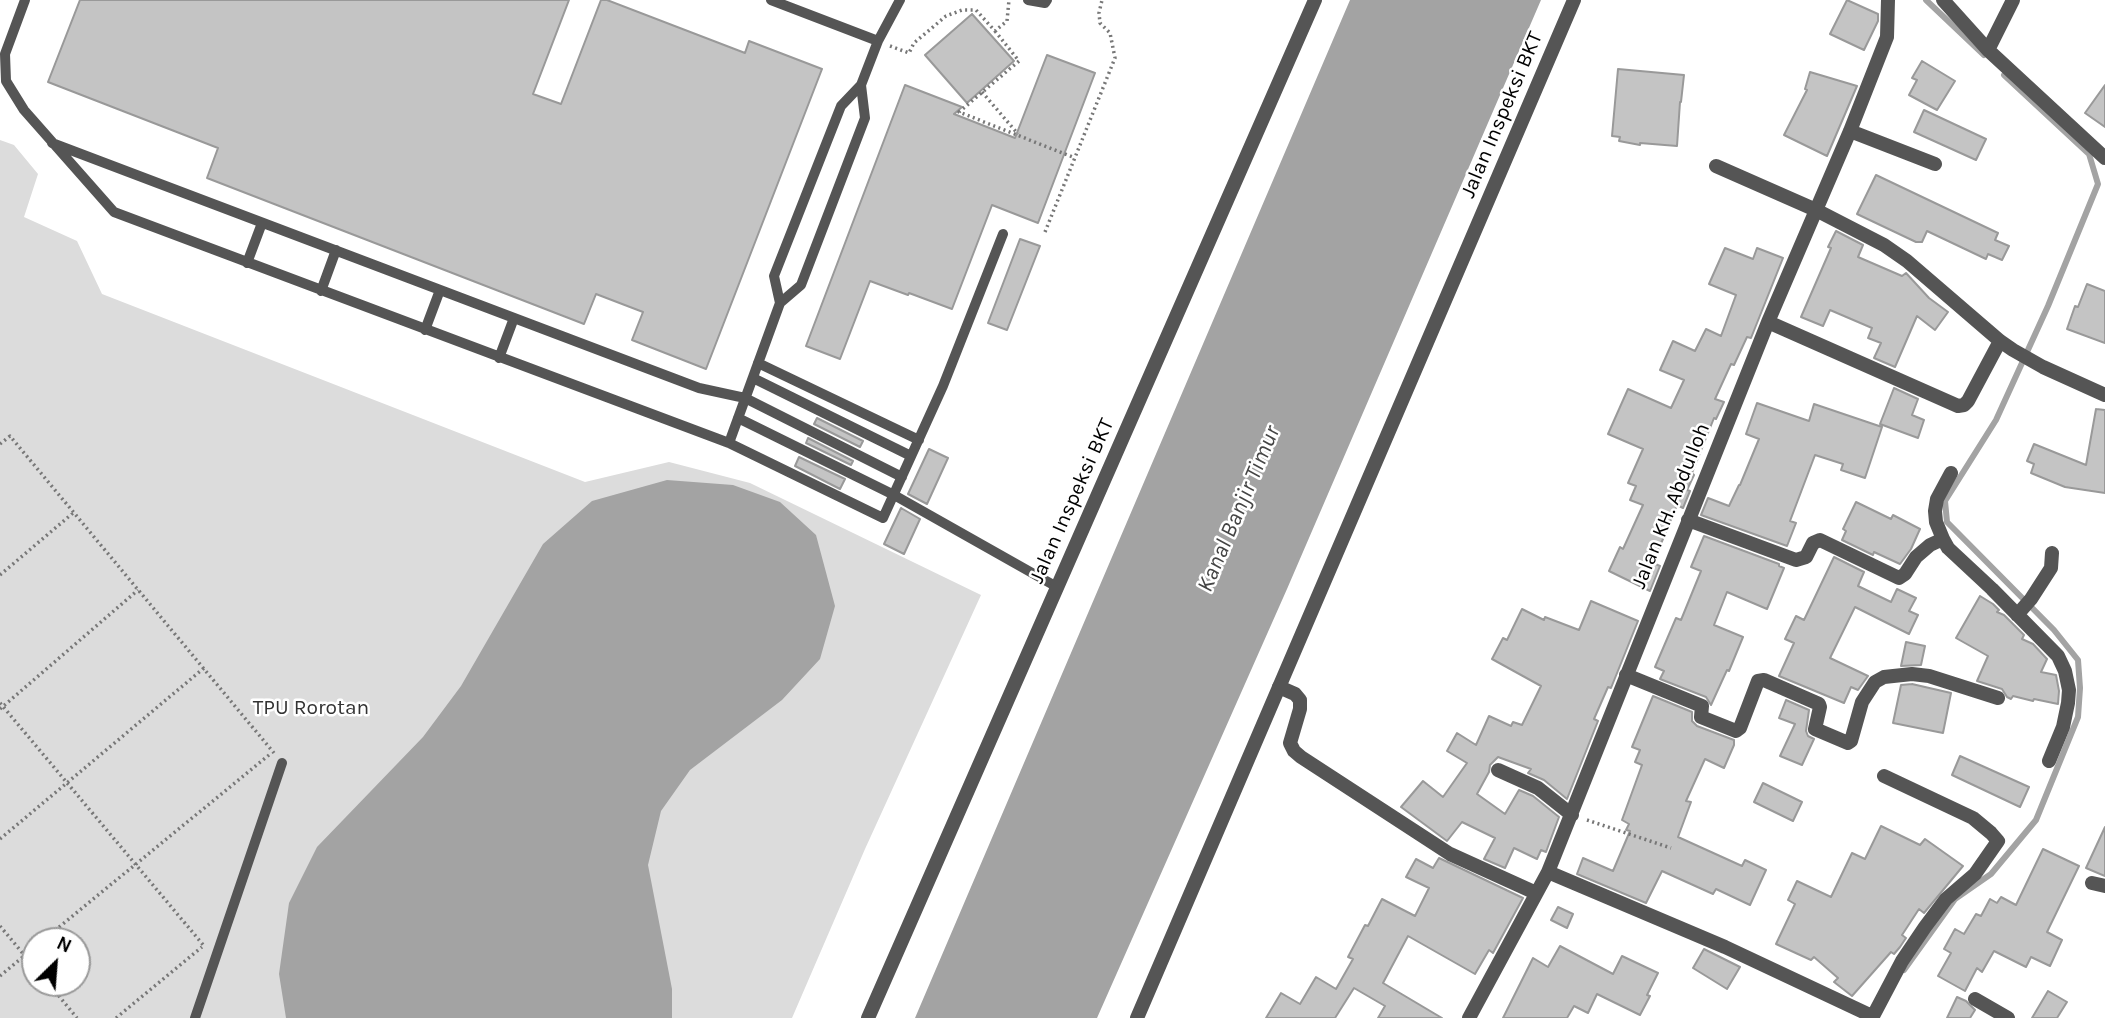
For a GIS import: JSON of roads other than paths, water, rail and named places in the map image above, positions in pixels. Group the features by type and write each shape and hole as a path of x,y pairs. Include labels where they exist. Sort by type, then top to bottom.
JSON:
{"street":[{"name":"Jalan Inspeksi BKT","path":"868,1018 1315,0"},
{"name":"Jalan Inspeksi BKT","path":"1137,1018 1574,0"},
{"name":"Jalan KH. Abdulloh","path":"1469,1018 1548,872 1572,815 1768,322 1887,37 1888,0"},
{"path":"1943,0 1988,50 2105,159"},
{"path":"1988,50 2014,0"},
{"path":"1850,131 1936,164"},
{"path":"1716,166 1857,229 1907,261 2013,350 2105,395"},
{"path":"1768,322 1958,406 1968,401 2000,341"},
{"path":"1951,473 1937,499 1936,522 1943,539 1954,554 2019,613 2058,656 2066,671 2068,703 2063,727 2049,761"},
{"path":"1688,520 1796,560 1806,557 1813,543 1820,540 1899,578 1905,574 1916,557 1930,545 1943,539"},
{"path":"2019,613 2051,568 2052,553"},
{"path":"1626,675 1702,706 1701,717 1736,731 1740,728 1758,681 1763,680 1819,704 1815,729 1848,743 1851,741 1862,702 1875,682 1884,677 1905,674 1929,676 1998,698"},
{"path":"1279,687 1295,694 1300,700 1290,743 1301,757 1450,854 1536,893"},
{"path":"1497,770 1538,788 1572,815"},
{"path":"1548,872 1725,947 1872,1017 1902,961 1925,927 1947,900 1975,874 1998,841 1973,818 1884,776"},
{"path":"1975,999 2008,1018"}],"lane":[{"path":"25,0 5,54 6,81 24,110 51,143 114,212 729,443 883,518 943,386 1003,234"},
{"path":"771,0 878,41"},
{"path":"780,303 774,276 841,106 861,85 878,41 900,0"},
{"path":"1028,0 1045,3 1047,0"},
{"path":"729,443 780,303 801,285 865,118 861,85"},
{"path":"51,143 699,388 745,398 902,477"},
{"path":"247,263 262,223"},
{"path":"321,291 336,250"},
{"path":"425,330 440,290"},
{"path":"499,358 514,318"},
{"path":"758,363 919,440"},
{"path":"753,378 911,456"},
{"path":"738,418 894,495 1057,587"},
{"path":"195,1018 282,763"}],"water":[{"name":"Kanal Banjir Timur","path":"1350,0 1541,0 1287,589 1097,1018 915,1018"},
{"path":"667,480 733,485 780,502 816,535 835,606 820,659 782,700 690,770 661,811 648,865 672,989 672,1018 286,1018 279,974 289,903 317,847 423,737 461,686 543,544 592,501"}],"waterway":[{"path":"1926,0 1984,55"},
{"path":"1904,970 1955,899 1991,874 2036,820 2078,717 2078,660 2054,630 1947,522 1945,501 1996,420 2048,306 2098,184 2089,154 2004,75"}],"park label":[{"name":"TPU Rorotan","path":"311,708"}]}
